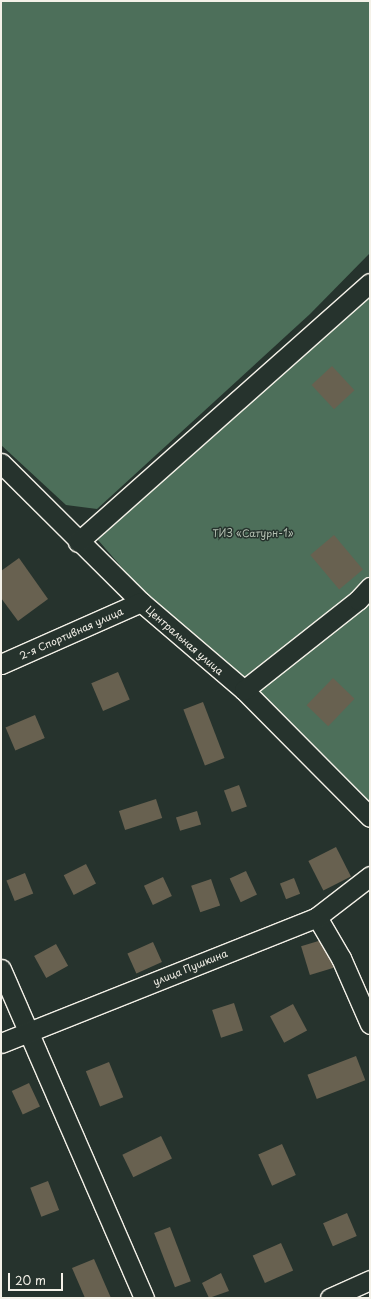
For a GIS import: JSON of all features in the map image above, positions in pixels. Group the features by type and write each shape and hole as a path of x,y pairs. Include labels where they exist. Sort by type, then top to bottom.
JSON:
{"street":[{"path":"78,542 370,283"},
{"name":"Центральная улица","path":"1,463 78,542 141,602 244,690 370,817"},
{"path":"244,690 358,600 370,587"},
{"name":"2-я Спортивная улица","path":"1,664 141,602"},
{"name":"улица Пушкина","path":"1,1043 317,916 370,876"},
{"path":"317,916 341,958 370,1024"},
{"path":"1,969 144,1298"},
{"path":"330,1298 370,1280"}],"green space":[{"path":"1,1 370,1 370,253 310,314 97,509 66,505 1,445"},
{"name":"ТИЗ «Сатурн-1»","path":"370,273 370,806 131,578 85,525"}],"building":[{"path":"332,366 355,390 334,409 312,385"},
{"path":"334,535 363,569 339,589 310,555"},
{"path":"19,558 48,599 18,621 1,598 1,571"},
{"path":"118,672 130,700 103,711 91,683"},
{"path":"333,678 355,699 328,726 307,705"},
{"path":"203,702 225,758 205,766 183,710"},
{"path":"35,715 45,738 15,751 6,728"},
{"path":"239,785 247,807 232,812 224,790"},
{"path":"156,799 162,818 125,830 119,811"},
{"path":"197,811 201,824 180,831 176,817"},
{"path":"336,847 351,876 323,890 308,861"},
{"path":"86,864 96,884 74,895 64,875"},
{"path":"246,871 257,895 241,902 230,879"},
{"path":"25,873 33,893 15,901 6,880"},
{"path":"163,877 172,896 153,905 144,886"},
{"path":"294,878 300,894 286,899 280,883"},
{"path":"211,879 220,905 200,912 191,886"},
{"path":"325,939 334,968 310,975 301,946"},
{"path":"153,942 162,962 136,973 127,953"},
{"path":"56,944 68,966 46,978 34,956"},
{"path":"234,1003 243,1031 221,1038 212,1010"},
{"path":"293,1004 307,1030 284,1043 270,1016"},
{"path":"356,1056 365,1080 317,1099 307,1075"},
{"path":"109,1062 123,1097 100,1107 86,1071"},
{"path":"29,1083 40,1107 23,1115 12,1091"},
{"path":"161,1136 172,1158 133,1177 122,1155"},
{"path":"282,1144 296,1175 272,1186 258,1155"},
{"path":"48,1181 59,1210 41,1217 30,1188"},
{"path":"347,1213 357,1236 333,1246 323,1223"},
{"path":"170,1227 191,1281 175,1287 154,1233"},
{"path":"281,1243 293,1270 265,1283 253,1256"},
{"path":"94,1259 111,1298 85,1298 72,1268"},
{"path":"221,1273 229,1291 209,1298 202,1283"}]}
